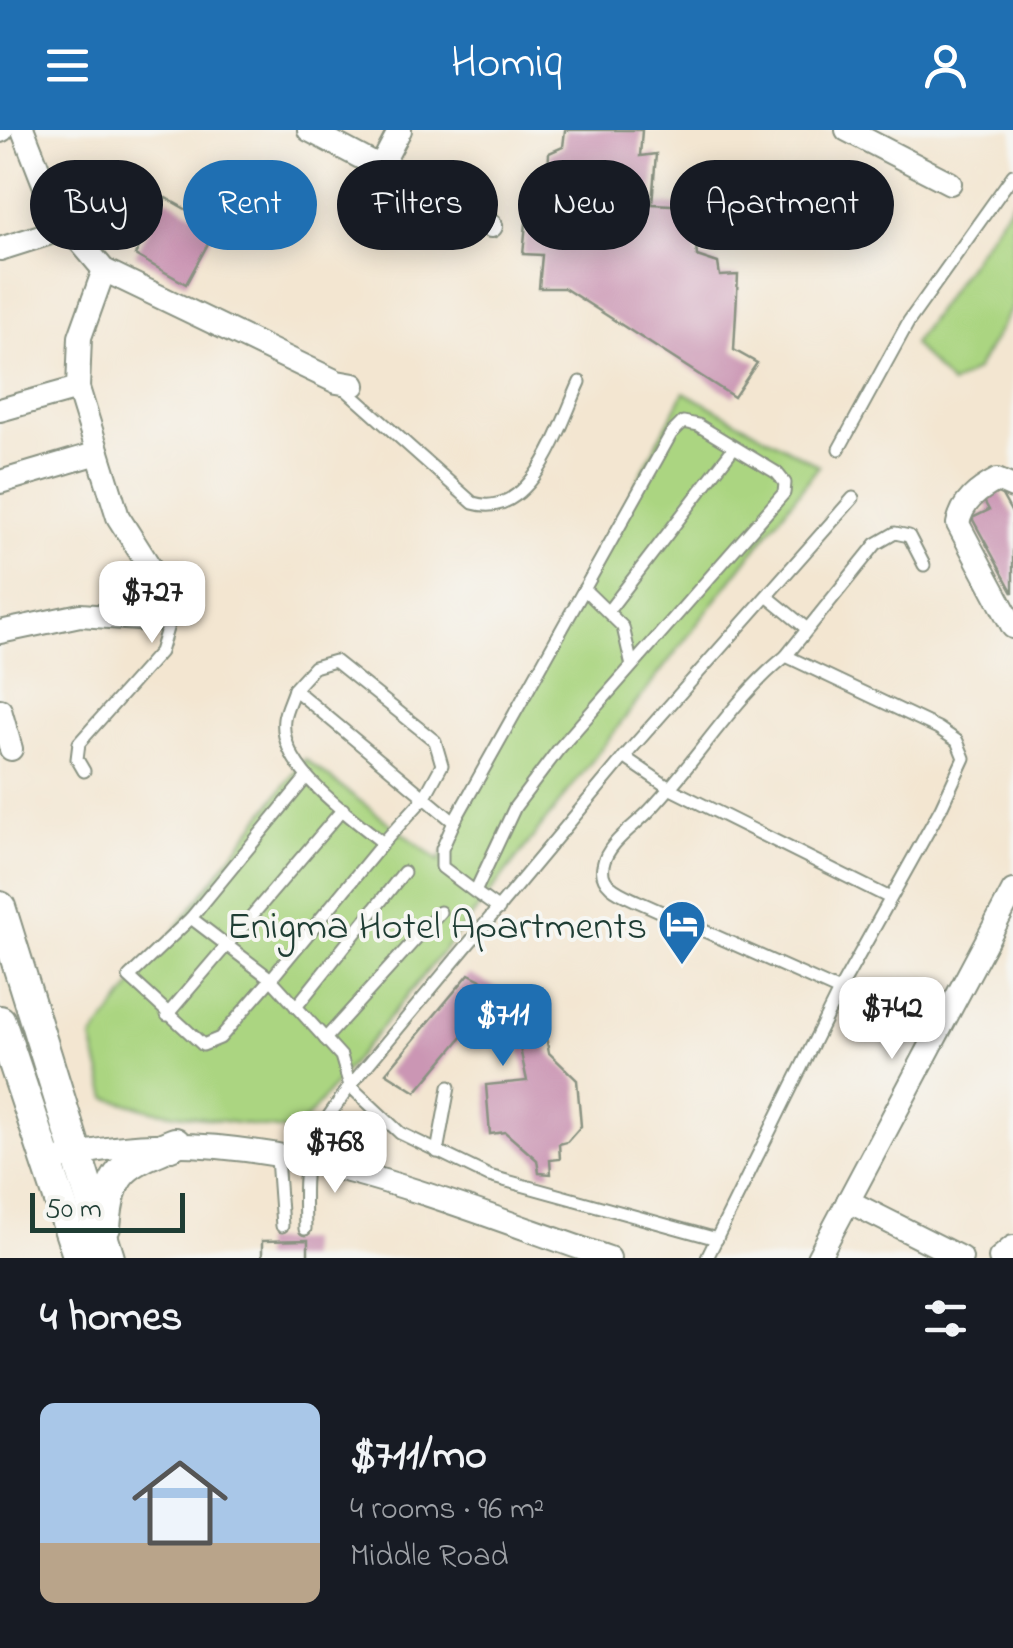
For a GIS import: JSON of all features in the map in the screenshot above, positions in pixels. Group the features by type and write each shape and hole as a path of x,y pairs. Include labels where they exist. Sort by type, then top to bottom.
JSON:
{"street":[{"path":"24,130 33,160"},
{"path":"308,130 365,160"},
{"path":"384,160 400,130"},
{"path":"847,130 950,183"},
{"path":"0,249 30,239"},
{"path":"86,250 104,270 346,383"},
{"path":"0,632 80,615 153,620 175,614 118,516 78,388 80,337 104,270"},
{"path":"0,410 78,388"},
{"path":"0,482 98,453"},
{"path":"1013,487 997,480 979,490 960,513 958,524 1013,627"},
{"path":"0,710 12,749"},
{"path":"818,1258 1013,892"},
{"path":"0,907 63,1158 79,1258"},
{"path":"0,1021 106,1249"},
{"path":"63,1158 151,1142 304,1162 380,1180 609,1258"},
{"path":"106,1249 107,1194 115,1177 136,1158 175,1143"},
{"path":"848,1201 923,1250 961,1258"},
{"path":"1000,1258 1013,1247"}],"lane":[{"path":"840,449 908,321 1013,175"},
{"path":"346,383 473,503 488,507 512,501 540,466 580,382"},
{"path":"475,892 516,808 631,662 784,493 785,483 777,473 732,450 698,425 682,422 670,434 442,849 442,867 475,892 499,909"},
{"path":"609,610 732,450"},
{"path":"305,1229 304,1162 314,1136 350,1086 624,757 853,498"},
{"path":"839,991 611,888 602,868 610,850 671,788 744,696 786,656 876,544 896,532 909,536 924,565"},
{"path":"584,589 609,610 629,641 631,662"},
{"path":"768,598 806,628"},
{"path":"84,771 77,759 79,743 160,652 175,614"},
{"path":"707,1258 839,991 942,808 964,758 957,741 786,656"},
{"path":"306,778 191,918 129,977 202,1046 210,1045 271,979 424,798 442,764 435,741 335,661 314,667 294,690 284,720 286,737 306,778 383,843"},
{"path":"294,690 454,822"},
{"path":"624,757 671,788 890,898"},
{"path":"167,1014 343,809"},
{"path":"296,1007 404,872"},
{"path":"326,1039 440,912"},
{"path":"191,918 271,979 341,1056 350,1086 400,1133 489,1176 716,1239"},
{"path":"437,1152 449,1087"},
{"path":"277,1158 282,1226"}],"green space":[{"path":"1013,201 1013,306 976,370 951,385 913,344"},
{"path":"684,392 819,466 480,906 296,1132 151,1110 107,1098 92,1039 305,759 439,861"}],"building":[{"path":"565,130 642,130 640,156 656,154 652,204 670,205 670,250 696,250 697,256 718,263 720,276 738,275 734,350 757,363 734,397 564,288 539,288 542,255 523,254 523,250 650,250 650,160 549,160 549,153 563,147"},
{"path":"166,198 183,208 183,250 204,250 186,284 135,255 138,250 163,250"},
{"path":"999,490 1013,515 1013,593 972,518 989,510 983,499"},
{"path":"469,974 541,1010 549,1053 577,1080 581,1126 567,1142 559,1144 560,1159 550,1160 551,1174 539,1173 537,1160 505,1132 490,1134 486,1085 527,1081 518,1039 478,1018 416,1092 386,1073"},
{"path":"308,1240 308,1258 262,1258 262,1241"}],"place":[{"name":"Enigma Hotel Apartments","path":"682,966"}]}
